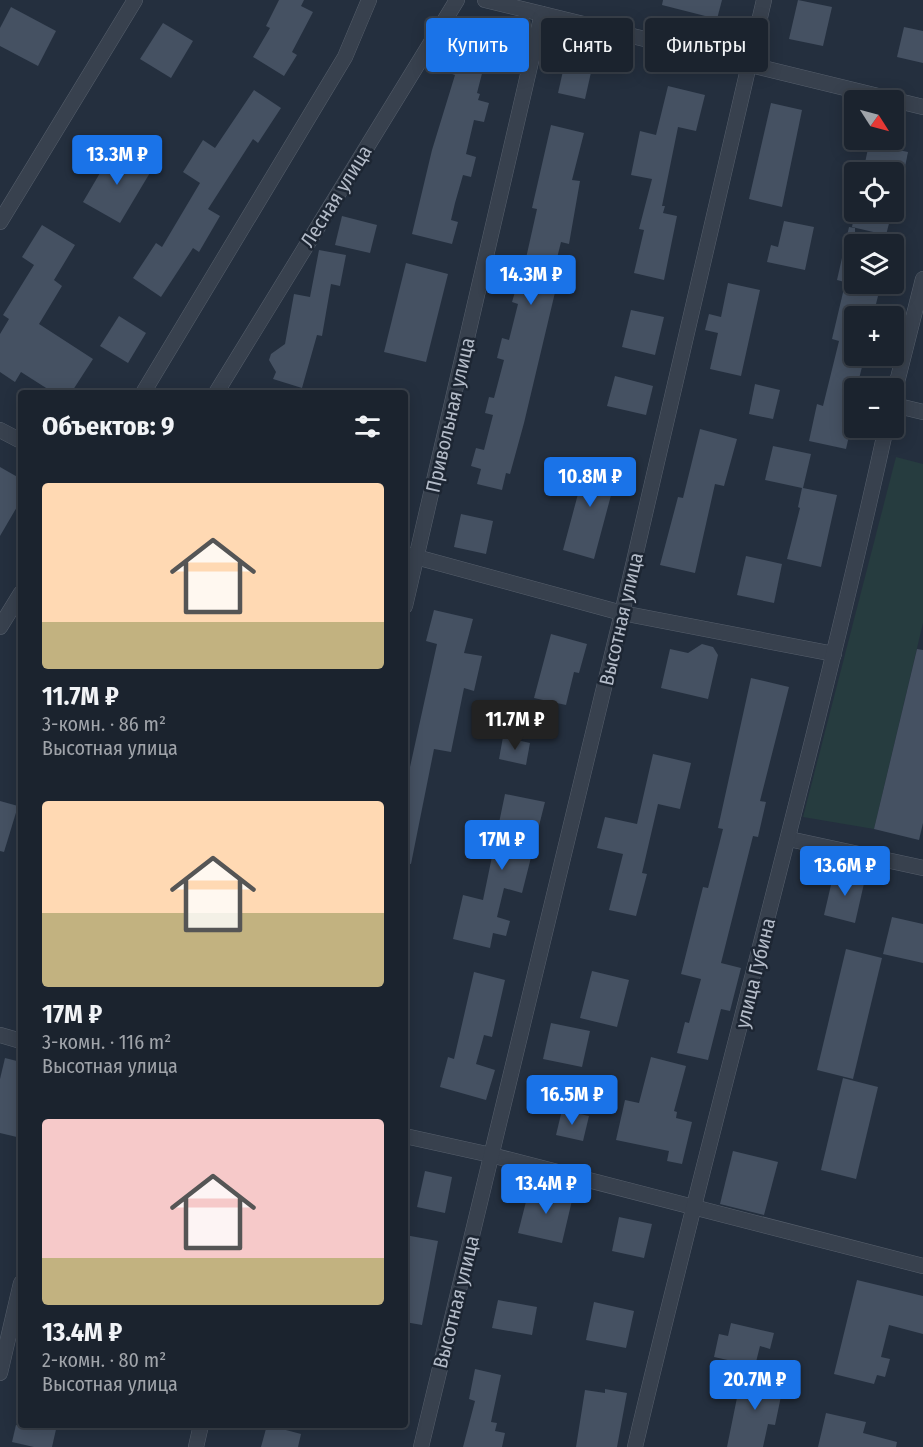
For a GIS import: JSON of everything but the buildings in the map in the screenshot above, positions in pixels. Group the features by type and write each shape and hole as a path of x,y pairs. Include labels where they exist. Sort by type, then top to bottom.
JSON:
{"street":[{"path":"0,222 135,0"},
{"path":"145,390 345,57 369,0"},
{"name":"Лесная улица","path":"218,390 457,0"},
{"path":"485,0 645,39"},
{"name":"Высотная улица","path":"760,18 764,0"},
{"name":"Привольная улица","path":"408,580 411,555 542,14"},
{"path":"768,69 923,107"},
{"name":"Высотная улица","path":"421,1447 622,613 747,72"},
{"path":"898,378 923,279"},
{"path":"904,407 923,411"},
{"path":"0,430 18,439"},
{"name":"улица Губина","path":"635,1447 789,839 884,438"},
{"path":"411,555 622,613 834,654"},
{"path":"0,627 18,598"},
{"path":"789,839 923,868"},
{"path":"0,1035 18,1040"},
{"path":"408,1137 491,1155 923,1266"},
{"path":"0,1373 18,1296"},
{"path":"196,1447 200,1428"}],"green space":[{"path":"896,457 923,464 923,623 874,829 803,817"}]}
